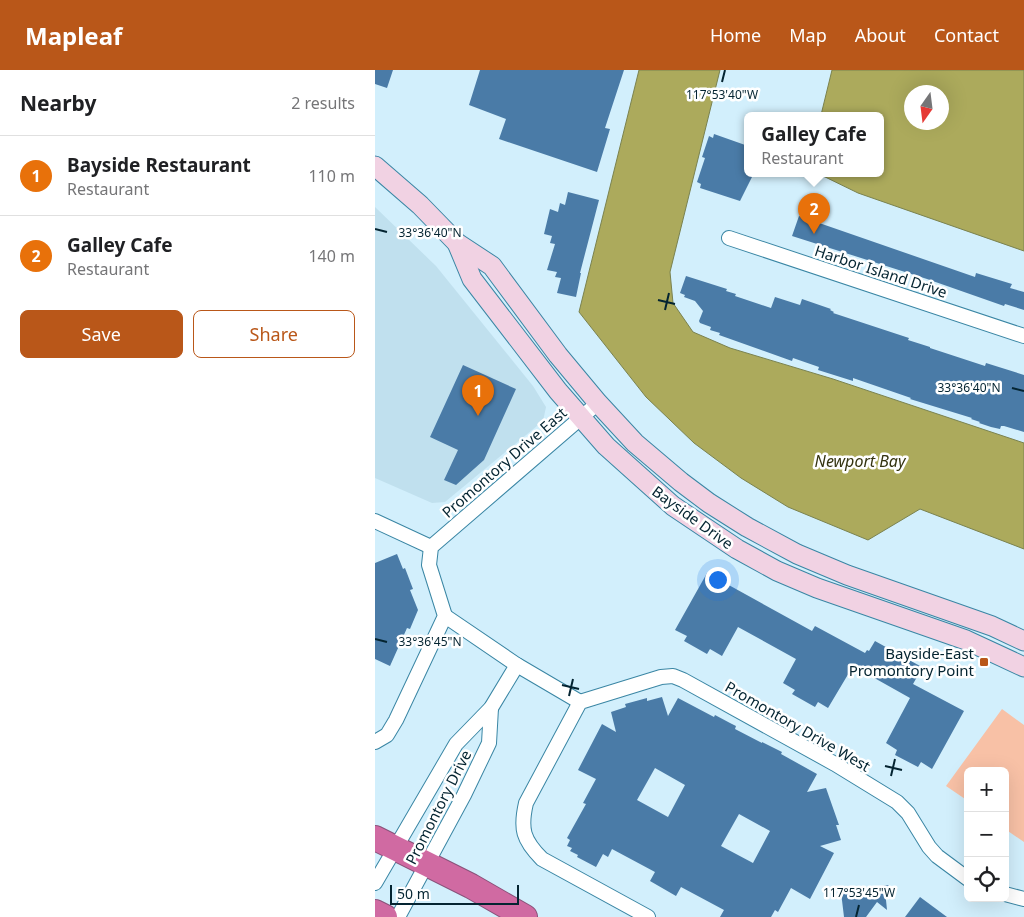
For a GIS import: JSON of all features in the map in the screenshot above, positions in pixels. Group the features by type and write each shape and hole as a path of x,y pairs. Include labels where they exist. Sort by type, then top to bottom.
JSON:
{"highway":[{"path":"385,843 525,917"},
{"path":"375,912 385,917"}],"main road":[{"name":"Bayside Drive","path":"375,166 420,205 457,243 493,266 558,355 598,403 635,443 681,482 755,532 797,554 838,572 951,610 1024,641"},
{"name":"Bayside Drive","path":"457,243 472,279 580,418 606,446 673,506 737,549 777,571 817,588 966,640 1024,667"}],"street":[{"name":"Harbor Island Drive","path":"729,238 1024,336"},
{"name":"Promontory Drive East","path":"431,546 598,403"},
{"path":"375,521 431,546 429,565 445,616 517,665 580,702 526,803 523,832 529,846 541,859 649,917"},
{"path":"375,742 387,735 396,720 445,616"},
{"name":"Promontory Drive","path":"375,883 385,843 456,744 491,708 517,665"},
{"name":"Promontory Drive West","path":"580,702 661,677 673,676 683,680 835,764 897,802 908,813 929,847 937,856 964,876"},
{"name":"Promontory Drive","path":"398,917 464,795 489,743 491,708"},
{"path":"1009,895 1024,899"}],"shaded area":[{"path":"375,207 436,266 533,386 546,407 543,421 445,502 432,503 375,478"},
{"path":"1002,709 1024,725 1024,842 1009,832 1009,767 964,767 964,798 946,786"}],"water":[{"name":"Newport Bay","path":"639,70 720,70 670,272 673,303 693,332 730,348 833,379 1024,443 1024,549 920,509 868,540 788,507 741,478 694,443 646,397 579,312"},
{"path":"832,70 1024,70 1024,251 858,193 825,177 884,177 884,112 822,112"}],"building":[{"path":"375,70 393,70 387,88 375,84"},
{"path":"480,70 624,70 605,128 610,129 597,172 499,139 506,119 469,105"},
{"path":"714,134 744,145 744,177 752,177 740,201 700,188 701,184 697,182 705,158 702,157 709,136 713,138"},
{"path":"568,192 599,200 580,273 576,297 557,293 561,278 555,277 557,272 547,270 555,244 550,243 552,236 544,234 550,209 558,212 560,203 565,205"},
{"path":"799,216 975,277 976,273 1012,284 1010,288 1024,292 1024,310 1005,304 1004,306 792,236"},
{"path":"686,276 727,289 726,291 736,294 735,296 771,308 775,297 800,305 802,299 831,309 833,313 909,338 908,340 930,348 985,366 986,363 1024,375 1024,432 1004,426 1001,426 1000,429 991,427 979,423 972,418 910,399 853,378 853,381 818,370 819,367 793,358 792,361 719,335 720,333 710,330 711,327 700,323 703,311 695,301 684,297 685,295 680,293"},
{"path":"463,365 516,389 484,460 456,485 444,480 458,450 430,437"},
{"path":"397,554 413,589 410,590 418,610 410,629 407,628 390,666 375,659 375,563"},
{"path":"707,573 812,631 815,626 865,653 867,650 869,651 875,641 920,666 913,684 964,711 932,769 921,762 918,767 895,755 897,750 886,743 910,698 853,666 828,708 818,702 815,707 792,694 795,690 783,683 796,659 738,627 722,656 710,649 707,654 684,641 687,636 675,630"},
{"path":"662,697 668,716 678,698 736,726 735,729 782,752 781,754 817,774 807,792 826,788 839,825 836,825 841,840 820,846 834,853 810,899 791,888 778,912 775,910 771,917 720,917 724,910 681,887 676,896 650,881 655,872 612,849 608,857 603,854 596,867 570,851 572,848 567,846 570,840 567,838 586,804 583,803 596,779 578,770 602,724 616,732 611,712 626,707 625,704 647,698 647,701","holes":["655,768 685,785 668,817 637,800","739,814 770,831 753,863 721,846"]},
{"path":"889,885 885,890 887,910 877,902 866,917 844,917 841,892"},
{"path":"920,897 947,917 905,917"}],"place":[{"name":"Galley Cafe","path":"814,234"},
{"name":"Bayside Restaurant","path":"478,416"},
{"name":"Bayside-East Promontory Point","path":"984,662"}]}
